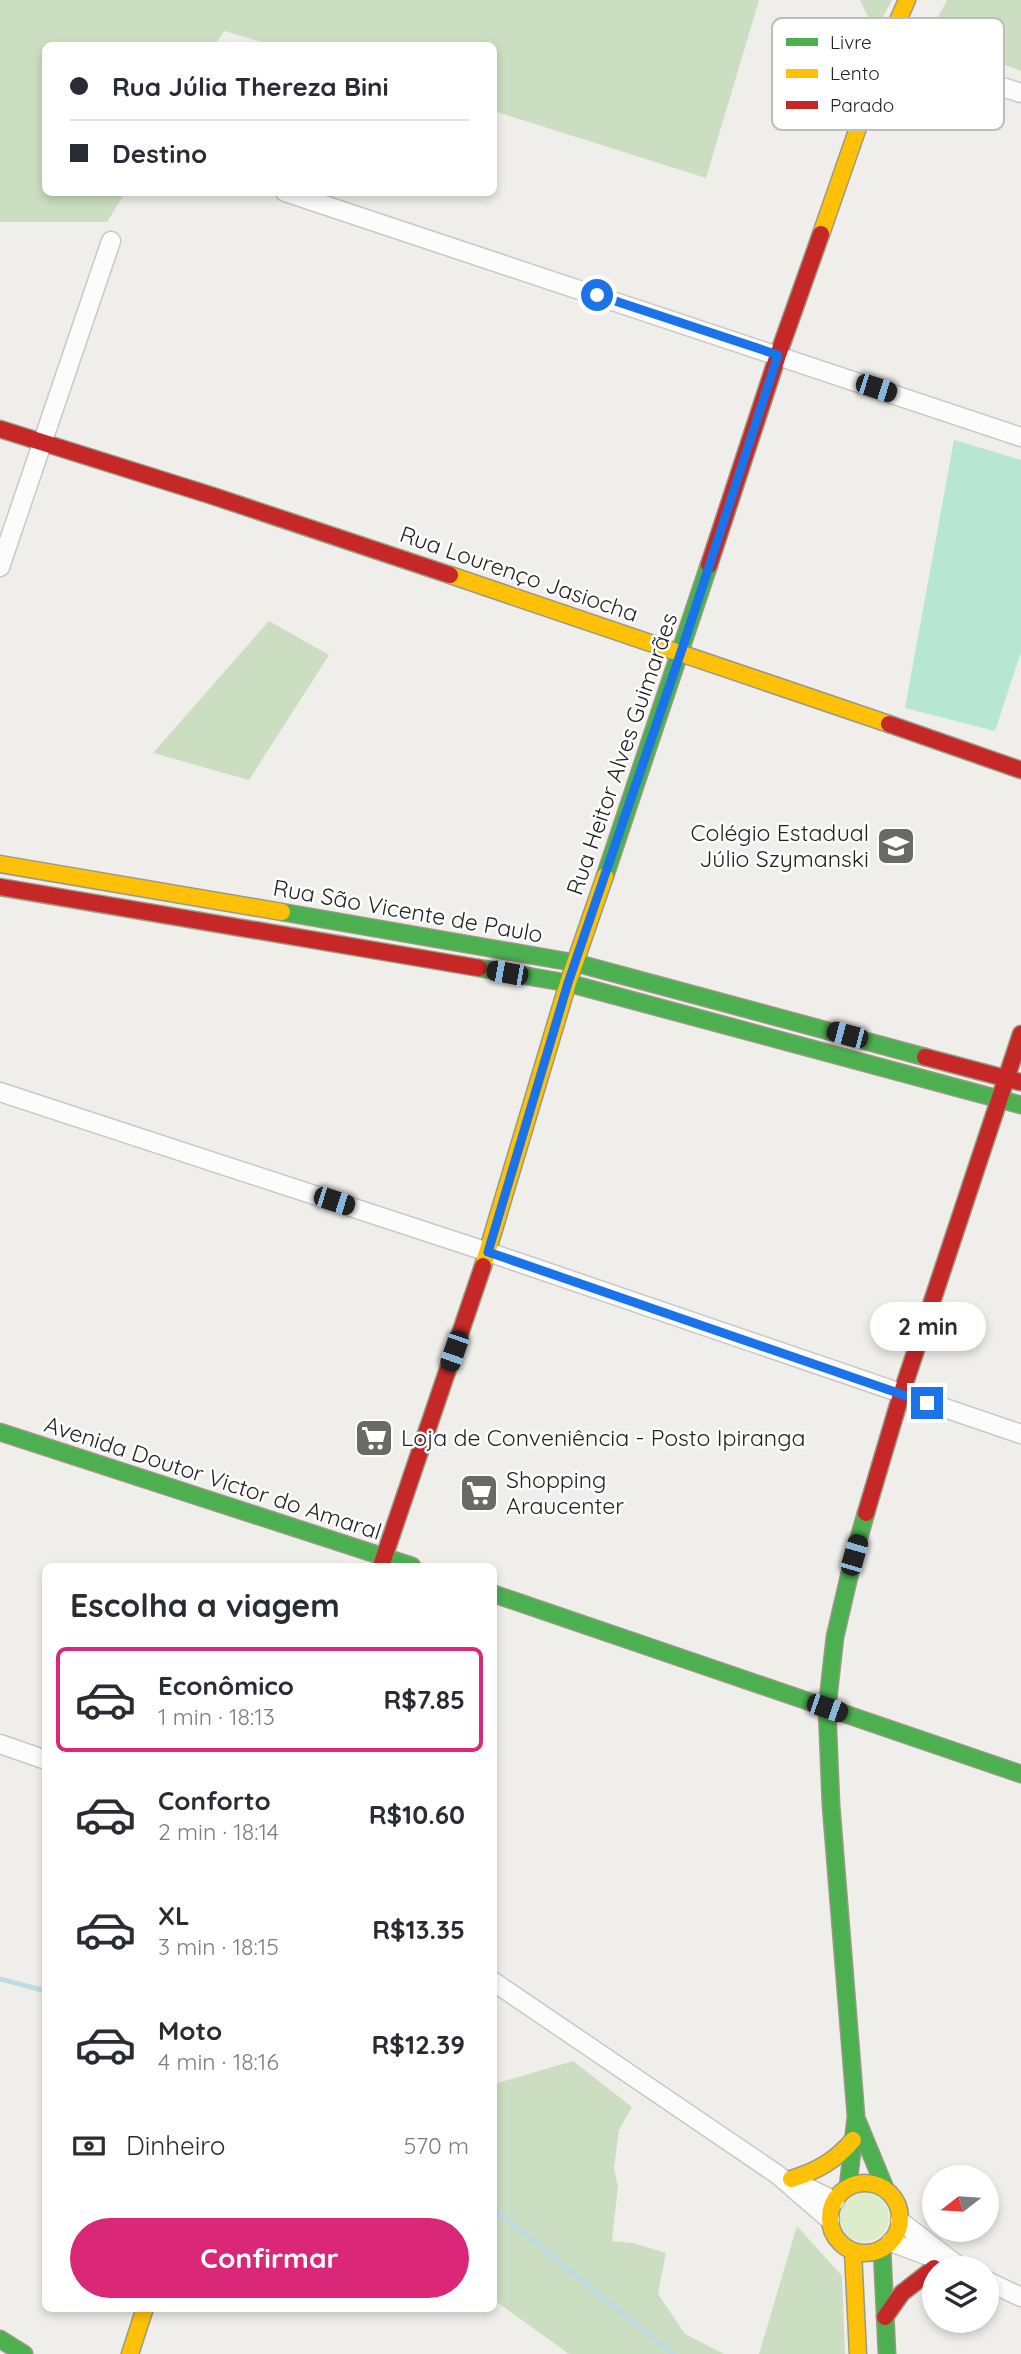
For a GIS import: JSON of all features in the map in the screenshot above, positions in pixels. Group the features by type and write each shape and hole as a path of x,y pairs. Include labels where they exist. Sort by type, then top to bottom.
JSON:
{"main road":[{"name":"Rua Heitor Alves Guimarães","path":"899,18 907,0"},
{"name":"Rua Heitor Alves Guimarães","path":"383,1562 488,1252 568,983 856,130"},
{"name":"Rua Lourenço Jasiocha","path":"0,429 213,496 681,652 1021,770"},
{"name":"Rua São Vicente de Paulo","path":"0,863 576,963 1014,1080"},
{"name":"Rua São Vicente de Paulo","path":"0,887 568,983 1021,1105"},
{"path":"848,2187 856,2116 831,1805 827,1708 835,1637 848,1578 901,1395 1000,1099 1014,1080 1021,1034"},
{"name":"Avenida Doutor Victor do Amaral","path":"0,1432 383,1562"},
{"path":"497,1595 1021,1774"},
{"path":"856,2116 885,2188"},
{"path":"785,2177 819,2170 838,2159 853,2140"},
{"path":"860,2183 873,2183 885,2188 900,2208 897,2233 886,2246 862,2253 852,2251 841,2244 833,2233 830,2220 835,2201 848,2187 860,2183"},
{"path":"886,2246 887,2354"},
{"path":"852,2251 858,2354"},
{"path":"885,2317 902,2293 922,2281"},
{"path":"130,2354 144,2312"},
{"path":"0,2339 23,2354"}],"street":[{"path":"1004,88 1021,93"},
{"path":"297,196 1021,437"},
{"path":"0,567 111,241"},
{"path":"0,1092 488,1252 1021,1434"},
{"path":"0,1744 42,1759"},
{"path":"497,1984 785,2177 835,2201"},
{"path":"785,2177 830,2220"},
{"path":"900,2221 936,2256"},
{"path":"886,2246 922,2258"},
{"path":"999,2287 1021,2297"}],"green space":[{"path":"0,0 759,0 706,178 497,112 497,42 262,42 224,31 217,42 42,42 42,196 123,196 107,222 0,222"},
{"path":"860,0 892,0 882,18 868,18"},
{"path":"947,0 1021,0 1021,71 1004,65 1004,18 938,18"},
{"path":"954,440 1021,460 1021,652 995,731 905,708"},
{"path":"269,621 329,655 249,780 153,753"},
{"path":"573,2061 632,2107 619,2130 614,2168 618,2186 612,2241 633,2243 666,2253 658,2294 685,2334 724,2354 569,2354 497,2302 497,2083"},
{"path":"864,2192 882,2199 889,2217 882,2235 864,2242 846,2235 839,2217 846,2199"},
{"path":"797,2226 842,2276 845,2354 759,2354"}],"waterway":[{"path":"0,1979 42,1990"},
{"path":"497,2211 673,2354"}],"traffic: fast":[{"path":"605,876 709,565"},
{"path":"282,912 576,963 925,1057"},
{"path":"479,968 568,983 1021,1105"},
{"path":"0,1432 403,1563"},
{"path":"848,2187 856,2116 831,1805 827,1708 835,1637 866,1513"},
{"path":"497,1595 1021,1774"},
{"path":"857,2120 885,2188"},
{"path":"882,2249 887,2354"},
{"path":"0,2339 24,2354"}],"traffic: slow":[{"path":"899,18 907,0"},
{"path":"821,234 857,130"},
{"path":"450,575 889,724"},
{"path":"0,864 282,912"},
{"path":"483,1266 568,983 605,876"},
{"path":"791,2179 825,2164 853,2140"},
{"path":"865,2183 890,2193 900,2218 890,2243 865,2253 840,2243 830,2218 840,2193 865,2183"},
{"path":"853,2251 858,2354"},
{"path":"130,2354 144,2312"}],"traffic: jam":[{"path":"709,565 821,234"},
{"path":"0,429 450,575"},
{"path":"889,724 1021,770"},
{"path":"0,887 479,968"},
{"path":"866,1513 901,1395 1021,1034"},
{"path":"925,1057 1020,1082"},
{"path":"382,1563 483,1266"},
{"path":"885,2317 902,2293 922,2277"}],"place":[{"name":"Colégio Estadual Júlio Szymanski","path":"896,846"},
{"name":"Loja de Conveniência - Posto Ipiranga","path":"374,1438"},
{"name":"Shopping Araucenter","path":"479,1493"}],"route":[{"path":"597,295 778,355 681,652 568,983 488,1252 927,1403"}]}
